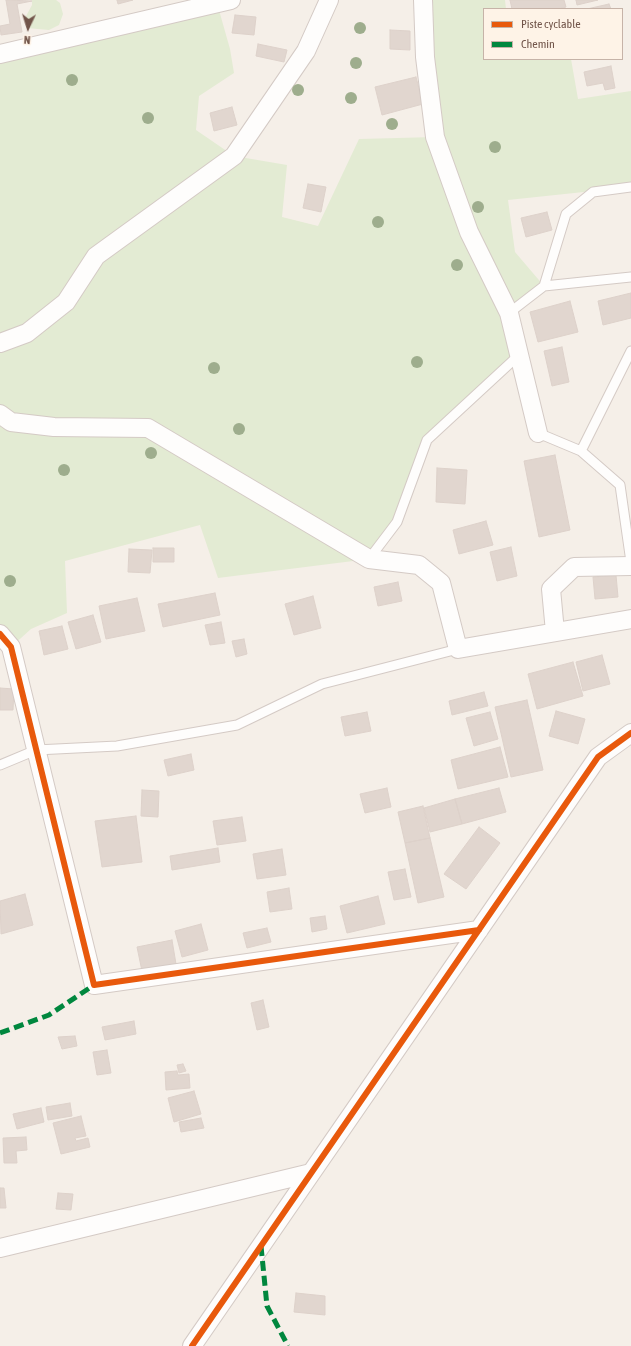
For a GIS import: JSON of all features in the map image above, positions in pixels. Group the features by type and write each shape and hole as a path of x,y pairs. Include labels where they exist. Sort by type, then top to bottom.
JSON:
{"street":[{"path":"0,54 231,0"},
{"path":"0,343 27,333 66,302 96,256 234,156 306,51 328,0"},
{"path":"423,0 425,57 435,137 469,232 509,313 538,433"},
{"path":"0,414 11,422 54,427 148,428 369,559 419,565 441,583 458,649 631,619"},
{"path":"555,632 551,589 574,567 631,566"},
{"path":"0,634 11,647 94,985 479,930"},
{"path":"192,1346 598,757 631,733"},
{"path":"0,1248 311,1173"}],"lane":[{"path":"544,286 566,214 593,192 631,187"},
{"path":"509,313 544,286 631,277"},
{"path":"581,451 631,351"},
{"path":"369,559 397,522 427,440 519,355"},
{"path":"538,433 581,451 620,485 631,562"},
{"path":"0,765 36,750 117,746 236,725 322,684 458,649"}],"green space":[{"path":"32,0 56,0 60,3 63,14 59,25 49,30 27,28 25,18 32,5"},
{"path":"423,0 505,0 506,8 483,8 483,60 571,60 578,99 631,91 631,187 508,200 515,252 544,286 509,313 519,355 427,440 397,522 369,559 218,578 200,525 65,561 67,613 31,629 11,647 0,634 0,54 217,3 230,49 234,73 199,96 196,130 234,156 287,165 282,217 318,226 359,139 435,137"}],"building":[{"path":"6,0 32,1 17,4 22,32 1,35 0,26 10,24"},
{"path":"117,0 133,0 118,4"},
{"path":"510,0 564,0 566,7 562,8 512,8"},
{"path":"576,0 598,0 577,5"},
{"path":"609,4 611,8 591,8"},
{"path":"235,15 256,17 254,35 232,33"},
{"path":"390,30 410,31 410,50 390,49"},
{"path":"258,44 287,50 284,62 256,56"},
{"path":"611,66 615,88 605,90 603,83 587,86 584,72"},
{"path":"416,77 423,104 382,115 375,87"},
{"path":"232,107 237,125 214,131 210,113"},
{"path":"308,184 326,187 321,212 303,208"},
{"path":"547,212 552,230 526,237 521,218"},
{"path":"631,293 631,318 603,325 598,301"},
{"path":"570,301 578,332 538,342 530,312"},
{"path":"562,347 569,382 552,386 544,351"},
{"path":"555,455 570,530 539,537 524,461"},
{"path":"437,468 467,470 465,504 436,502"},
{"path":"486,521 493,545 459,554 453,530"},
{"path":"511,547 517,576 497,581 490,552"},
{"path":"153,548 174,548 174,562 153,562"},
{"path":"129,549 152,550 150,573 128,572"},
{"path":"616,575 618,597 595,599 593,577"},
{"path":"398,582 402,601 378,606 374,587"},
{"path":"215,593 220,615 163,627 158,604"},
{"path":"313,596 321,628 294,635 285,604"},
{"path":"137,598 145,631 106,639 99,606"},
{"path":"93,615 101,642 76,649 68,622"},
{"path":"221,622 225,643 210,645 205,625"},
{"path":"62,626 68,649 44,655 39,631"},
{"path":"244,639 247,654 236,657 232,641"},
{"path":"602,655 610,684 583,691 576,662"},
{"path":"573,662 583,696 537,709 528,674"},
{"path":"0,688 14,689 13,710 0,710"},
{"path":"484,692 488,706 452,715 449,701"},
{"path":"527,700 543,770 511,777 495,707"},
{"path":"556,711 585,719 578,744 549,736"},
{"path":"367,712 371,731 345,736 341,717"},
{"path":"490,712 498,739 474,746 466,718"},
{"path":"500,747 508,777 458,789 451,760"},
{"path":"191,754 194,770 168,776 164,760"},
{"path":"387,788 391,807 365,813 360,794"},
{"path":"499,788 506,812 462,824 455,799"},
{"path":"142,790 159,791 158,817 141,816"},
{"path":"455,799 462,824 430,832 424,808"},
{"path":"423,806 430,838 405,843 398,812"},
{"path":"136,816 142,862 102,867 95,821"},
{"path":"242,817 246,841 217,845 213,821"},
{"path":"479,827 500,843 466,889 444,874"},
{"path":"430,838 444,897 418,903 405,843"},
{"path":"218,848 220,862 172,870 170,856"},
{"path":"282,849 286,875 257,879 253,854"},
{"path":"405,869 411,897 394,900 388,872"},
{"path":"289,888 292,909 270,912 267,892"},
{"path":"25,894 33,925 1,934 0,901"},
{"path":"378,896 385,924 347,933 340,906"},
{"path":"325,916 327,929 312,932 310,918"},
{"path":"201,924 208,950 182,957 175,931"},
{"path":"267,928 271,942 247,948 243,933"},
{"path":"172,940 176,964 142,971 137,947"},
{"path":"263,1000 269,1027 257,1030 251,1003"},
{"path":"134,1021 136,1034 105,1040 102,1027"},
{"path":"75,1036 77,1046 62,1049 58,1037"},
{"path":"107,1050 111,1073 97,1075 93,1052"},
{"path":"183,1064 186,1071 179,1073 177,1065"},
{"path":"177,1071 178,1075 189,1074 190,1088 166,1090 165,1072"},
{"path":"194,1091 201,1114 174,1122 168,1098"},
{"path":"70,1103 72,1116 48,1120 46,1107"},
{"path":"41,1108 44,1122 17,1129 13,1114"},
{"path":"81,1116 86,1136 75,1138 76,1141 88,1138 90,1147 61,1154 53,1123"},
{"path":"201,1118 204,1128 181,1132 179,1122"},
{"path":"26,1137 27,1150 16,1151 17,1163 4,1163 3,1138"},
{"path":"0,1188 4,1188 6,1208 0,1208"},
{"path":"58,1193 73,1194 71,1210 56,1209"},
{"path":"296,1293 325,1296 325,1315 294,1312"}],"marked path":[{"path":"0,1033 49,1015 94,985"},
{"path":"261,1246 267,1306 288,1346"}],"cycle path":[{"path":"0,634 11,647 94,985 479,930"},
{"path":"192,1346 598,757 631,733"}]}
